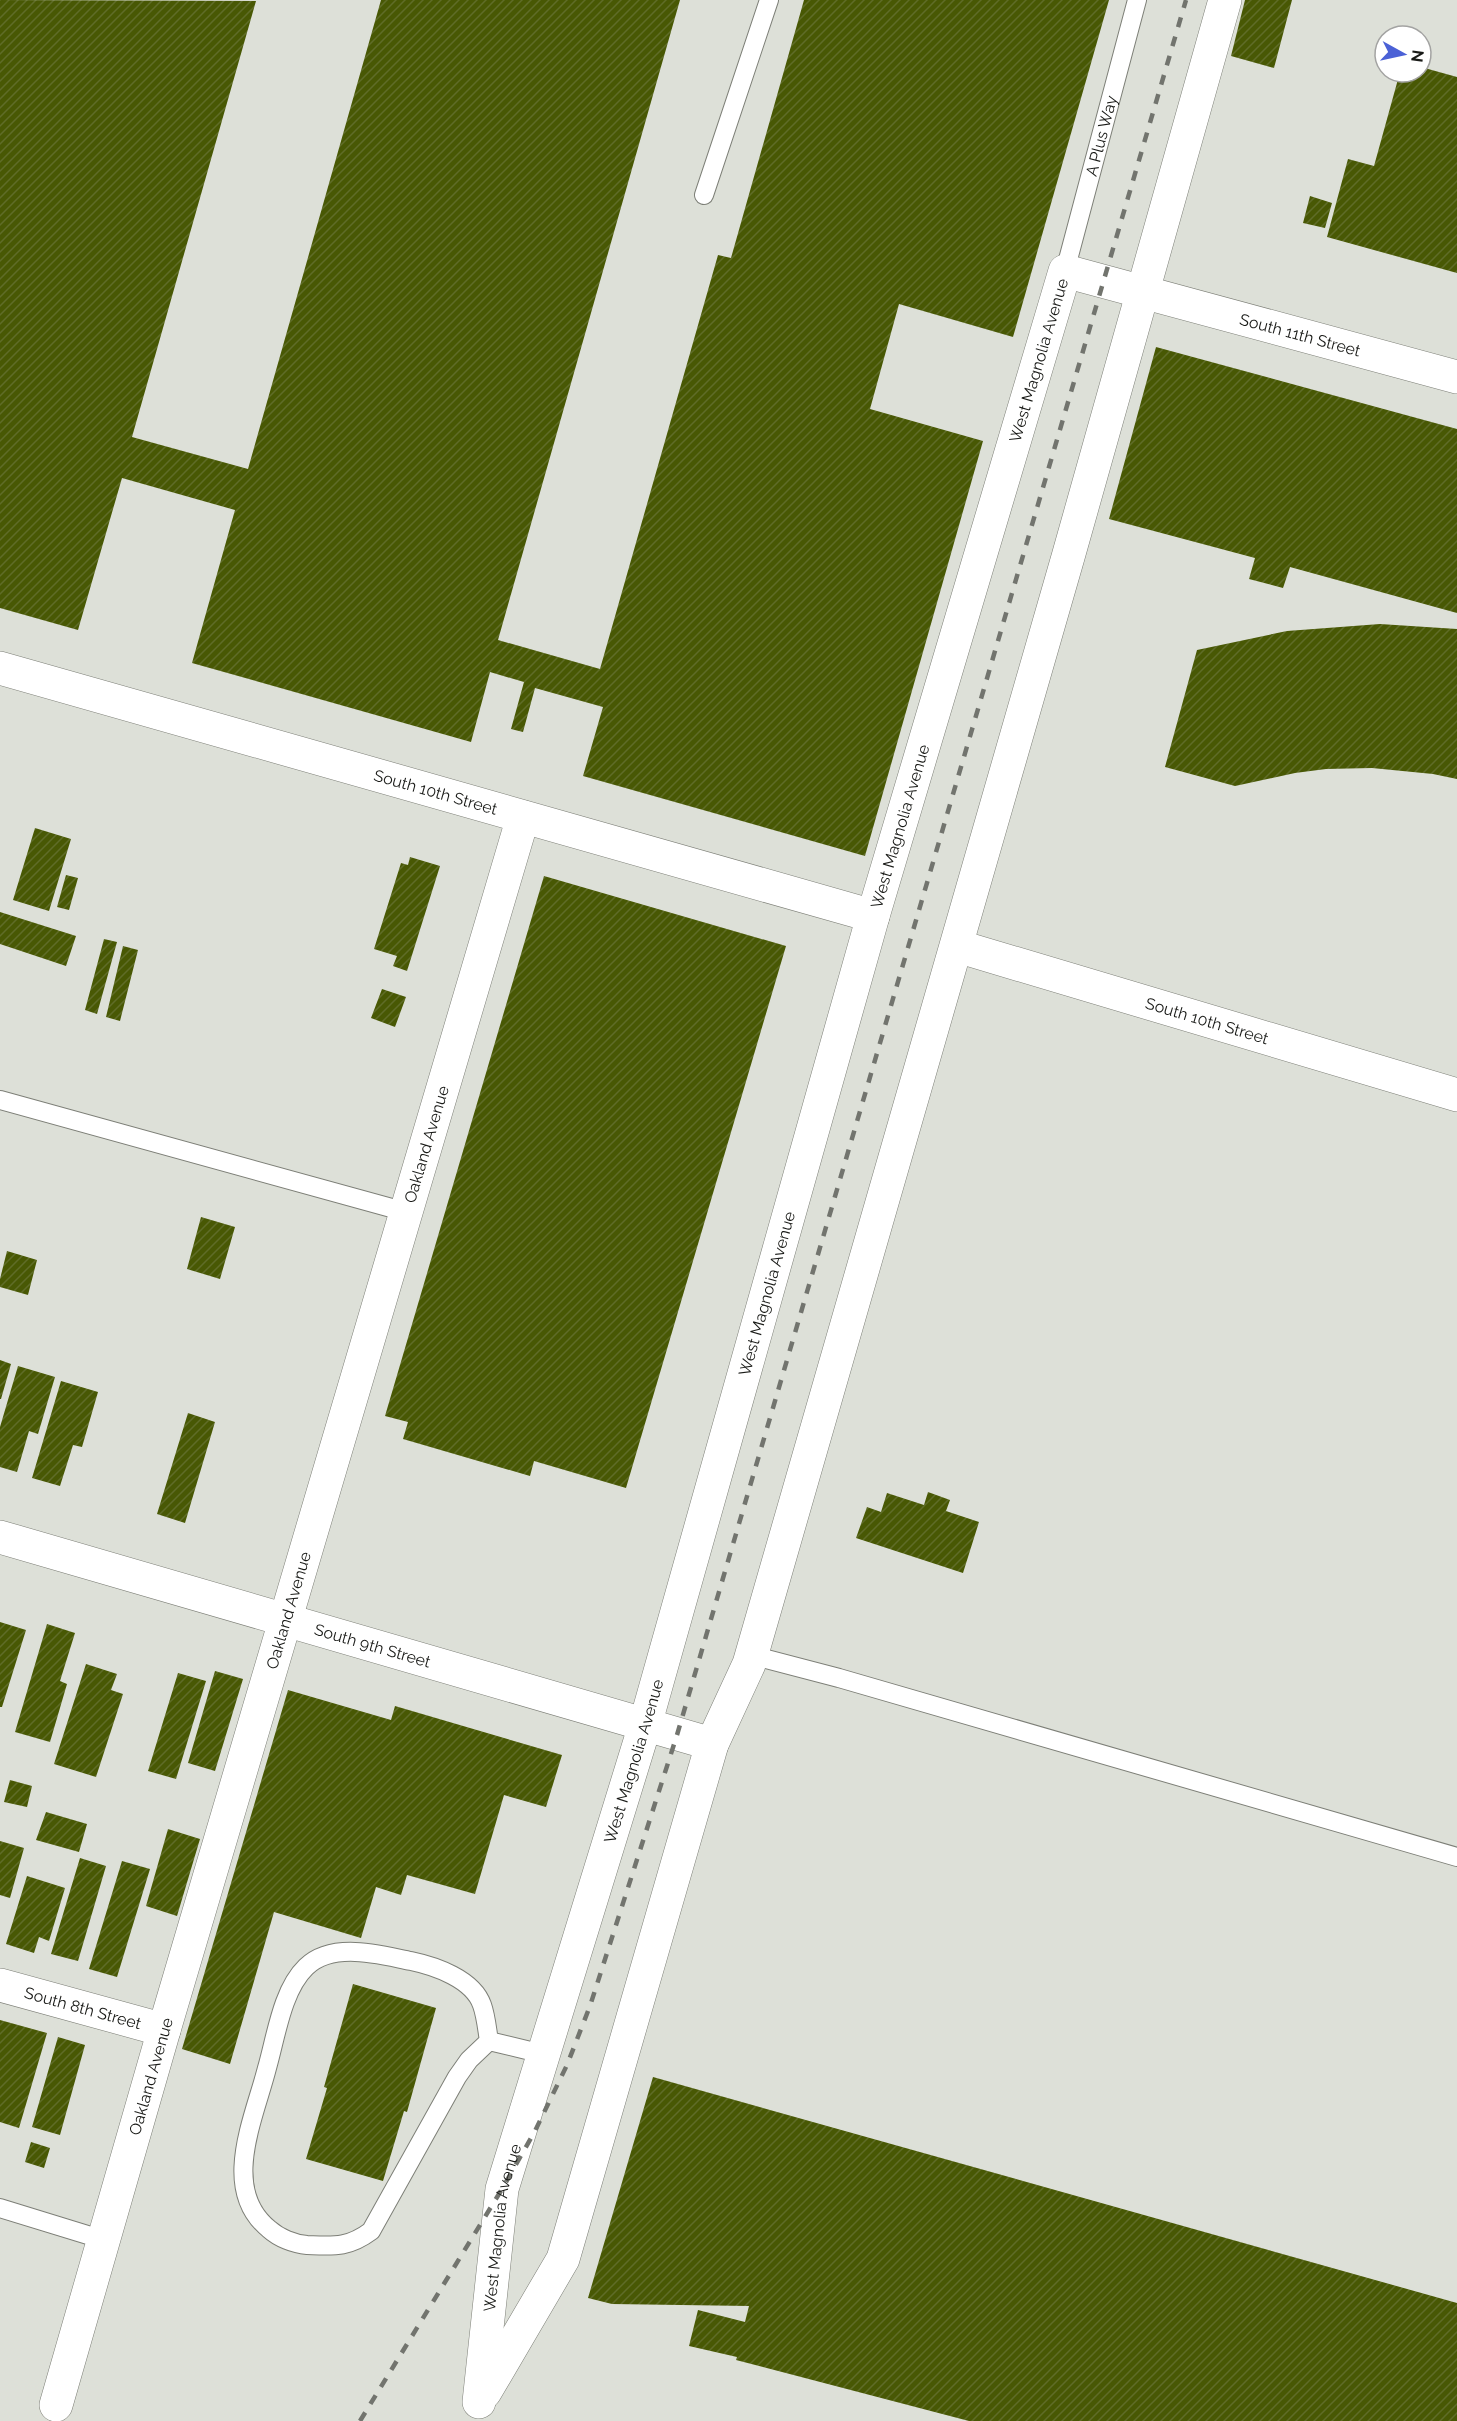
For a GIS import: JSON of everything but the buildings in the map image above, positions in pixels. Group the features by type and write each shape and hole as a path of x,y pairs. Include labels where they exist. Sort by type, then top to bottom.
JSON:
{"street":[{"name":"West Magnolia Avenue","path":"476,2412 563,2259 712,1744 752,1655 1144,292 1225,0"},
{"name":"West Magnolia Avenue","path":"476,2412 502,2189 645,1725 873,916 1065,271 1144,292"},
{"name":"South 11th Street","path":"1144,292 1457,376"},
{"name":"South 10th Street","path":"0,668 873,916"},
{"name":"Oakland Avenue","path":"57,2406 164,2030 523,817"},
{"name":"South 10th Street","path":"957,946 1457,1095"},
{"name":"South 9th Street","path":"0,1537 712,1744"},
{"name":"South 8th Street","path":"0,1985 164,2030"}],"lane":[{"path":"704,195 769,0"},
{"name":"A Plus Way","path":"1065,271 1137,0"},
{"path":"0,1100 406,1212"},
{"path":"752,1655 839,1678 1457,1857"},
{"path":"362,1951 425,1964 469,1985 482,2003 489,2041 469,2060 457,2077 371,2231 357,2242 335,2246 301,2245 277,2236 257,2219 246,2197 242,2162 287,1995 306,1966 328,1955 362,1951"},
{"path":"489,2041 543,2054"},
{"path":"0,2208 104,2240"}],"railway":[{"path":"360,2421 535,2131 567,2065 590,2006 677,1735 1186,0"}]}
